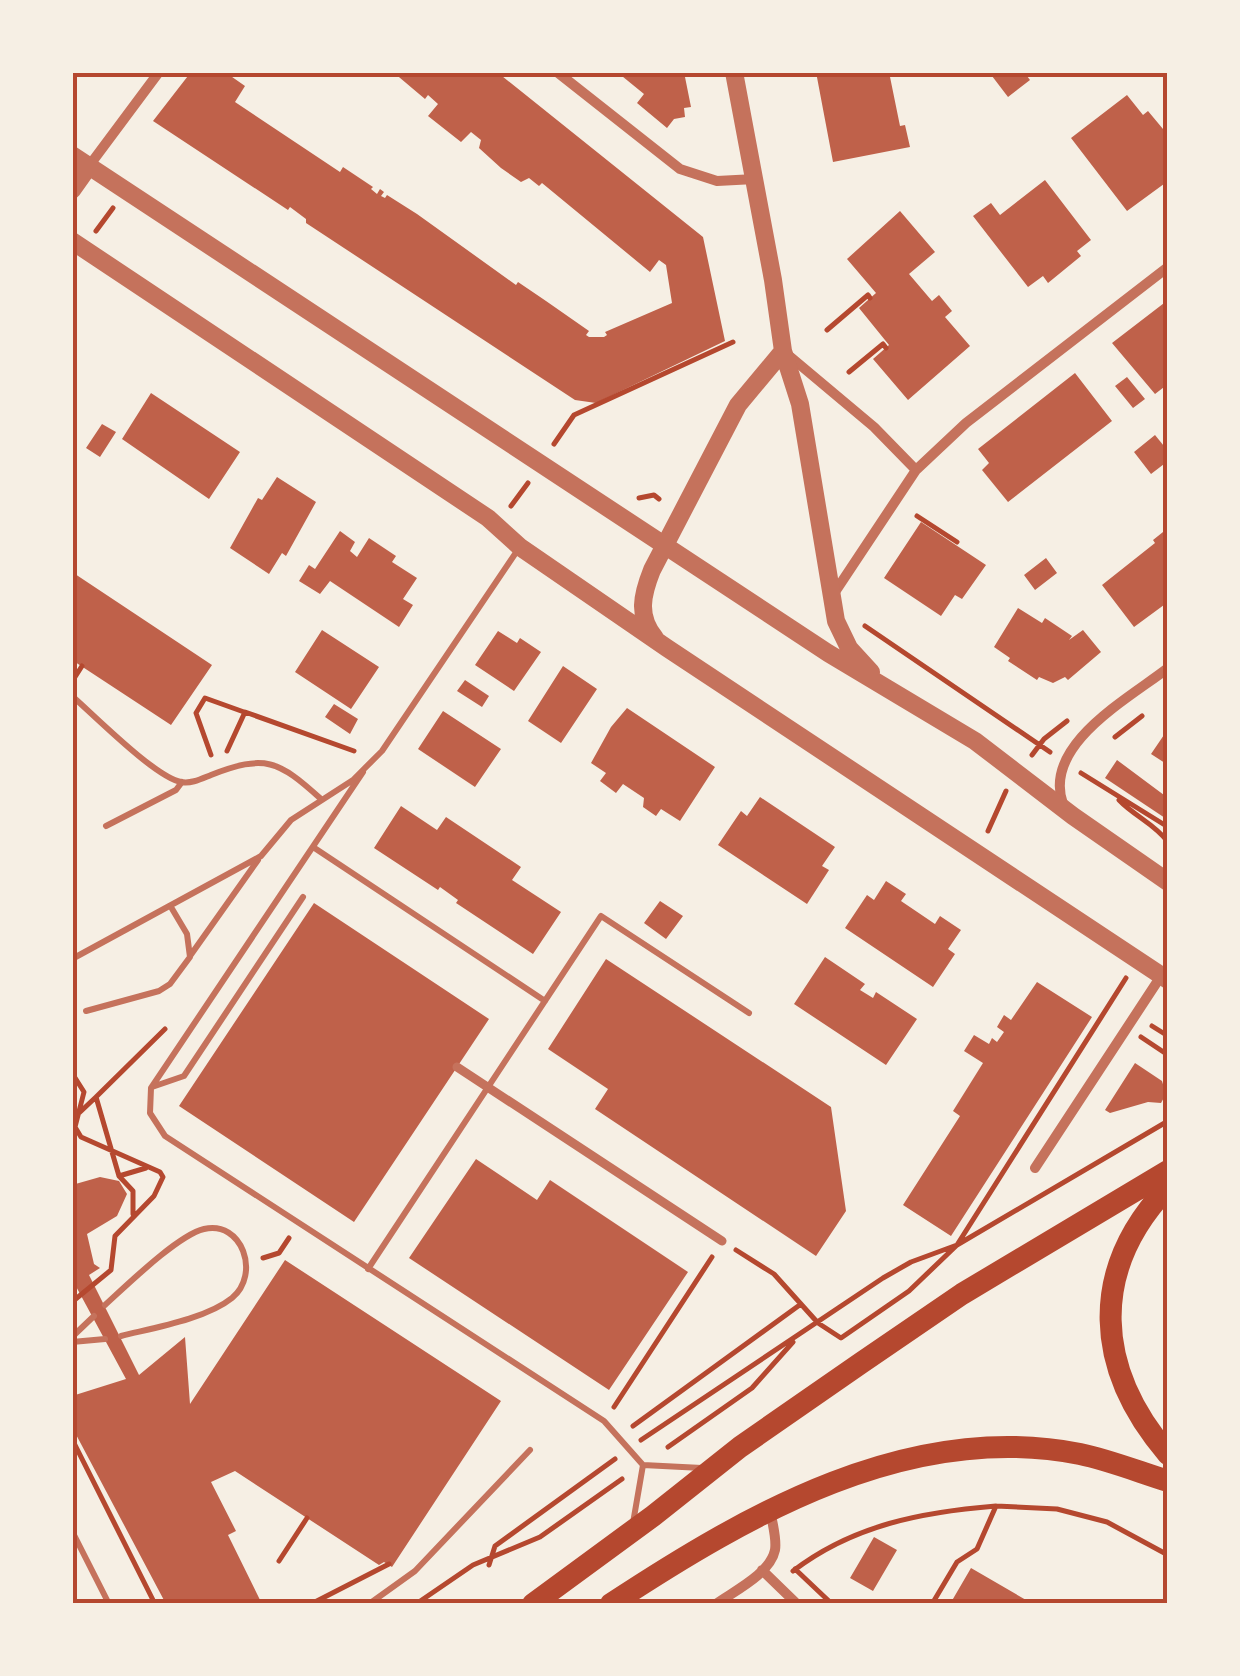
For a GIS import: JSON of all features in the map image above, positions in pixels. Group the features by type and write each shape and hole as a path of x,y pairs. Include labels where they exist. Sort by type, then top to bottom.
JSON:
{"main road":[{"path":"533,1604 714,1468 962,1294 1168,1171"},
{"path":"1168,1187 1143,1217 1124,1253 1113,1286 1109,1323 1114,1359 1126,1392 1144,1426 1168,1454"},
{"path":"611,1604 770,1509 821,1486 920,1454 1004,1448 1082,1454 1168,1481"}],"street":[{"path":"72,190 81,161 159,72"},
{"path":"558,72 680,169 718,181 755,179"},
{"path":"734,72 783,351 800,404 836,621 848,648 885,687"},
{"path":"81,161 828,654 976,741 1073,816 1168,882"},
{"path":"80,242 488,518 520,547 669,649 1164,978 1035,1168"},
{"path":"833,598 836,587 916,470 966,423 1168,266"},
{"path":"669,649 647,628 642,612 647,584 738,405 783,351"},
{"path":"783,351 874,428 916,470"},
{"path":"1073,816 1062,804 1058,790 1072,746 1168,668"},
{"path":"457,1067 722,1241"},
{"path":"716,1604 762,1570 776,1547 770,1509"},
{"path":"762,1570 797,1604"}],"lane":[{"path":"86,1011 160,991 170,984 291,820 376,759 520,547"},
{"path":"72,696 154,768 182,782 249,762 265,762 290,774 321,798"},
{"path":"362,772 150,1088 150,1112 166,1136 604,1421 643,1465 714,1468"},
{"path":"106,826 176,790 182,782"},
{"path":"313,847 544,1001"},
{"path":"72,960 261,856"},
{"path":"150,1088 184,1076 302,897"},
{"path":"171,907 186,934 190,957"},
{"path":"368,1269 601,916 749,1013"},
{"path":"106,1305 136,1276 202,1229 219,1229 242,1248 246,1277 240,1290 223,1304 170,1324 121,1336"},
{"path":"72,1339 94,1316"},
{"path":"72,1339 105,1339"},
{"path":"370,1604 416,1570 530,1450"},
{"path":"631,1532 643,1465"},
{"path":"72,1531 109,1604"}],"path":[{"path":"80,242 120,197"},
{"path":"827,330 868,295 870,298"},
{"path":"550,451 574,415 733,342"},
{"path":"849,372 883,344 886,348"},
{"path":"503,518 535,472"},
{"path":"917,516 956,542"},
{"path":"851,617 988,706 1052,754"},
{"path":"82,666 74,676 89,689"},
{"path":"190,697 201,704"},
{"path":"212,758 196,712 206,698 376,759"},
{"path":"1116,746 1109,742 1153,706"},
{"path":"202,761 228,751 245,712"},
{"path":"1090,762 1080,772 1168,827"},
{"path":"984,838 1007,789"},
{"path":"1114,794 1168,842"},
{"path":"736,1250 774,1274 818,1324 841,1338 909,1291 957,1245 1127,979"},
{"path":"1142,1038 1151,1024 1168,1036"},
{"path":"1154,1046 1168,1055"},
{"path":"75,1118 138,1056"},
{"path":"72,1073 84,1092 75,1118 81,1137 160,1172 162,1183 115,1236 111,1270 72,1302"},
{"path":"96,1097 119,1176 133,1190 133,1217"},
{"path":"641,1440 896,1270 957,1245 1168,1122"},
{"path":"119,1176 149,1167"},
{"path":"247,1263 280,1252 298,1223"},
{"path":"604,1421 722,1241"},
{"path":"619,1436 801,1304"},
{"path":"661,1452 752,1388 795,1340"},
{"path":"72,1439 155,1604"},
{"path":"490,1561 495,1546 618,1458"},
{"path":"416,1604 465,1570 540,1537 626,1476"},
{"path":"832,1604 793,1571 830,1546 886,1524 937,1511 996,1506 1058,1509 1107,1522 1168,1555"},
{"path":"932,1604 958,1562 976,1549 996,1506"},
{"path":"279,1560 307,1518"},
{"path":"312,1604 388,1564"}],"building":[{"path":"191,72 225,72 245,86 235,102 340,172 343,167 377,194 380,189 384,192 381,196 387,195 516,285 518,282 589,331 589,337 604,337 605,332 672,303 666,265 659,260 650,272 542,183 539,186 529,178 521,182 501,168 479,148 481,140 471,132 461,142 428,116 438,104 428,95 425,99 393,72 497,72 703,237 725,341 596,403 575,400 306,223 290,207 288,210 153,121"},
{"path":"617,72 684,72 691,107 684,108 685,117 674,119 667,128 637,103 644,94"},
{"path":"816,72 889,72 900,126 905,125 910,147 833,162"},
{"path":"996,72 1024,72 1030,80 1008,97 992,76"},
{"path":"1127,95 1143,115 1148,111 1168,135 1168,181 1127,211 1071,138"},
{"path":"1045,180 1091,240 1077,251 1081,256 1048,283 1043,276 1028,287 973,216 991,203 1000,215"},
{"path":"900,211 935,252 909,274 932,301 939,295 952,311 945,317 970,346 908,400 873,359 889,345 859,308 876,293 847,259"},
{"path":"1168,300 1168,384 1155,394 1112,343"},
{"path":"1075,373 1112,421 1008,502 982,470 989,463 978,449"},
{"path":"1127,377 1145,399 1133,408 1115,386"},
{"path":"151,393 240,452 209,499 122,439"},
{"path":"102,424 116,432 100,457 86,448"},
{"path":"1155,435 1168,451 1168,461 1151,474 1134,452"},
{"path":"277,477 316,502 286,556 282,553 269,574 230,548 258,498 262,500"},
{"path":"921,522 986,565 962,599 955,595 941,616 884,578"},
{"path":"1168,528 1168,602 1134,627 1102,585"},
{"path":"340,531 355,542 350,551 357,557 369,538 396,556 392,562 417,578 403,599 413,605 399,627 330,581 320,594 299,581 309,565 315,569"},
{"path":"1046,558 1057,573 1035,590 1024,575"},
{"path":"72,572 212,665 171,725 72,660"},
{"path":"1018,608 1042,623 1045,618 1072,636 1069,640 1083,630 1101,652 1068,680 1037,680 994,647"},
{"path":"322,630 379,667 351,709 295,672"},
{"path":"498,631 517,643 520,638 541,652 514,691 475,665"},
{"path":"563,666 597,689 561,743 528,721"},
{"path":"465,680 489,696 482,707 457,691"},
{"path":"334,704 358,719 350,734 325,717"},
{"path":"627,708 715,767 680,821 661,809 656,816 643,807 644,798 623,784 616,793 600,781 606,773 591,763"},
{"path":"443,711 501,749 475,787 418,749"},
{"path":"1168,729 1168,765 1151,754"},
{"path":"1117,760 1168,798 1168,820 1105,778"},
{"path":"760,797 835,847 822,866 829,870 807,904 718,845 741,811 747,816"},
{"path":"401,806 437,830 446,817 521,867 512,880 561,912 533,954 456,903 458,900 440,887 438,890 374,848"},
{"path":"886,881 906,894 901,901 935,924 940,916 961,930 948,949 955,954 933,987 845,928 867,895 874,900"},
{"path":"660,901 683,916 666,939 644,923"},
{"path":"314,903 489,1019 354,1222 179,1106"},
{"path":"825,957 865,984 860,990 873,998 876,992 917,1019 886,1065 794,1004"},
{"path":"606,959 831,1107 846,1211 816,1256 595,1109 608,1089 548,1049"},
{"path":"1037,982 1092,1017 951,1236 903,1205 960,1116 953,1111 983,1063 964,1051 974,1035 989,1044 992,1038 997,1042 1004,1032 997,1027 1004,1015 1011,1020"},
{"path":"1135,1063 1162,1081 1166,1094 1161,1103 1148,1102 1110,1113 1105,1110"},
{"path":"476,1159 537,1200 550,1180 688,1272 609,1390 409,1258"},
{"path":"100,1177 119,1181 127,1194 117,1216 87,1234 94,1264 100,1268 89,1275 139,1375 185,1337 190,1404 285,1260 501,1401 392,1567 384,1562 379,1565 235,1471 211,1482 236,1531 228,1535 262,1604 166,1604 72,1427 72,1396 126,1379 72,1279 72,1185"},
{"path":"874,1537 897,1550 873,1591 850,1578"},
{"path":"971,1568 1033,1604 950,1604"}]}
